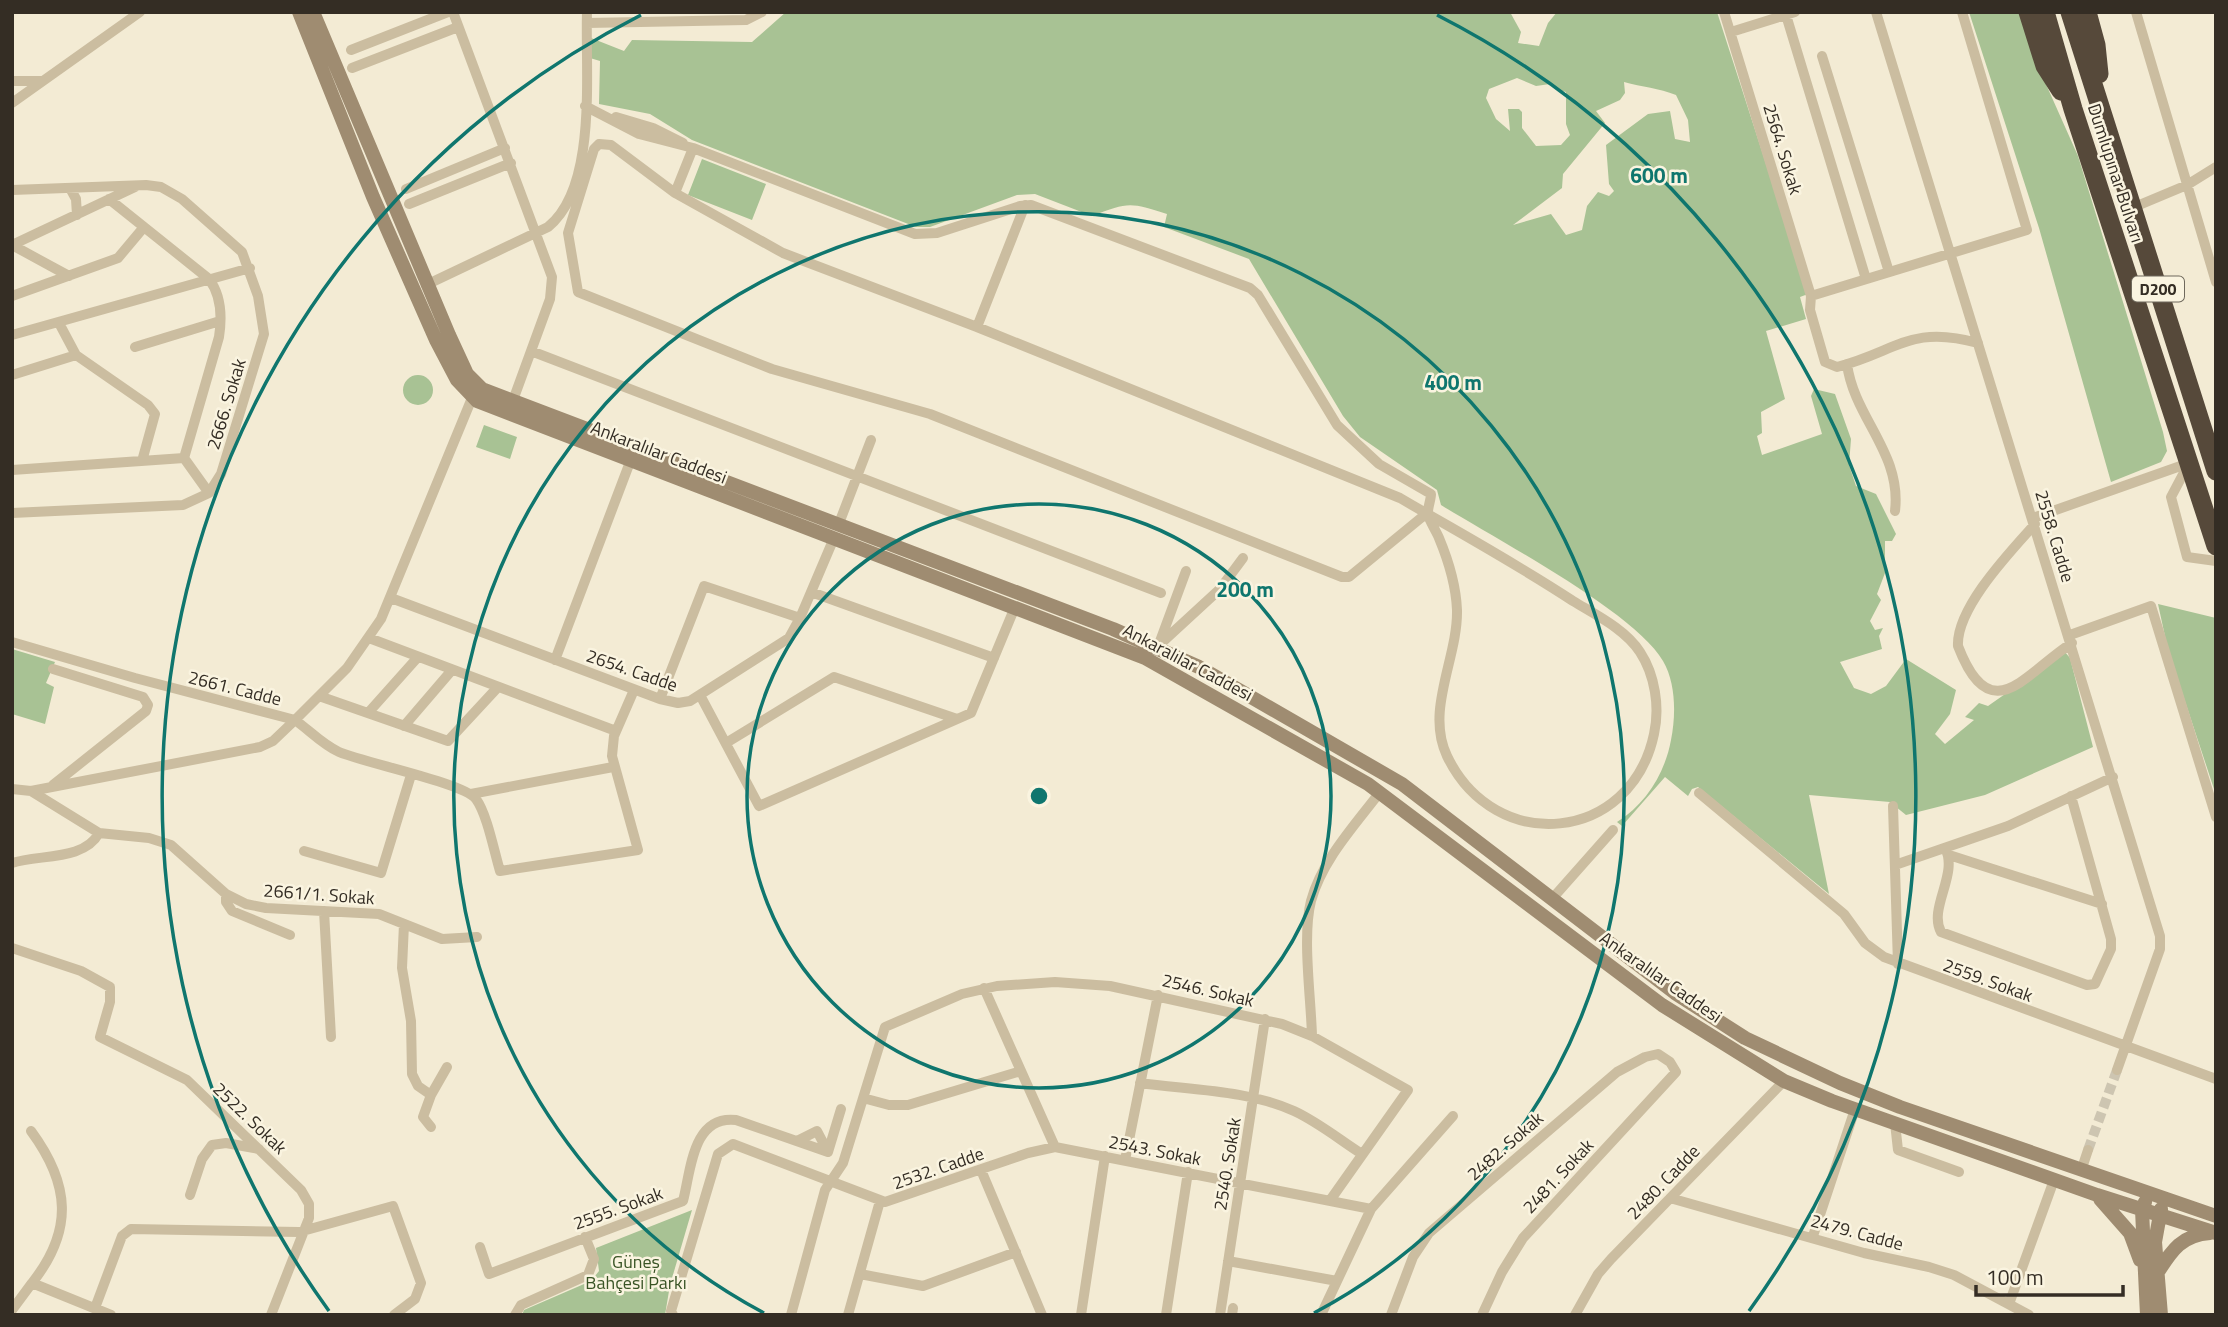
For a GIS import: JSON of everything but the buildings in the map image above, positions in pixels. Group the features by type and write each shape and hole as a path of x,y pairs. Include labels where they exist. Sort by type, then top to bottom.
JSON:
{"highway":[{"path":"2028,12 2045,66 2073,109"},
{"name":"Dumlupınar Bulvarı","path":"2045,12 2073,109 2216,546"},
{"name":"Dumlupınar Bulvarı","path":"2070,12 2216,471"},
{"path":"2087,12 2096,45 2102,107"}],"main road":[{"name":"Ankaralılar Caddesi","path":"299,12 373,197 436,340 457,380 474,392 488,407 631,462 1157,647 1199,667 1392,778 1430,803 1551,900 1657,980 1721,1024 1797,1064 1900,1107 2216,1216"},
{"path":"313,12 426,285 474,392"},
{"name":"Ankaralılar Caddesi","path":"474,392 512,402 1156,663 1381,792 1647,994 1784,1080 1855,1109 2054,1180 2216,1233"},
{"path":"1381,792 1392,778"},
{"path":"1647,994 1657,980"},
{"path":"1784,1080 1797,1064"},
{"path":"2075,1187 2081,1171"},
{"path":"2147,1194 2142,1210 2161,1315"},
{"path":"2097,1195 2130,1233 2152,1274"},
{"path":"2147,1315 2155,1242 2164,1199"},
{"path":"2152,1274 2179,1243 2196,1235 2216,1233"}],"street":[{"path":"12,103 141,12"},
{"path":"351,50 450,12 458,27 538,232 553,285 512,402"},
{"path":"708,21 717,12"},
{"path":"426,285 538,232 557,220 569,202 583,141 587,18 746,20 762,12"},
{"name":"2564. Sokak","path":"1724,12 1811,296 1810,310 1825,362 1837,367 1847,364"},
{"name":"2558. Cadde","path":"1876,12 2071,639 2161,942 2117,1070"},
{"path":"1811,296 2027,230 1962,12"},
{"path":"2136,12 2216,282"},
{"path":"1731,32 1790,14 1866,279"},
{"path":"352,68 458,27"},
{"path":"1822,56 1889,272"},
{"path":"12,81 44,80"},
{"path":"585,106 653,128 693,148 915,234 937,233 1025,205 1250,288 1258,295 1337,425 1379,464 1431,494 1427,513 1446,556 1455,587 1457,619 1441,715 1442,739 1455,769 1476,797 1516,819 1566,824 1608,807 1639,776 1655,730 1654,689 1641,654 1620,631 1504,556 1427,513 1349,475 783,253 675,193 611,145 596,146 568,233 578,292 772,369 930,414 1342,577 1349,577 1427,513"},
{"path":"675,193 693,148"},
{"path":"406,189 505,149"},
{"path":"410,204 511,163"},
{"path":"2132,208 2187,185 2216,167"},
{"path":"12,245 139,185"},
{"name":"2666. Sokak","path":"12,190 139,185 161,187 182,199 236,246 250,268 262,314 263,340 221,474 209,493"},
{"path":"70,188 76,199 77,215"},
{"path":"109,199 209,279 216,291 220,321 217,346 184,458"},
{"path":"976,327 1025,205"},
{"path":"12,296 118,258 144,228"},
{"path":"12,245 69,276"},
{"path":"12,335 250,268"},
{"path":"135,347 220,321"},
{"path":"59,323 76,355 148,405 155,414 142,461"},
{"path":"1895,511 1895,476 1889,456 1857,399 1847,364 1896,344 1937,335 1978,343"},
{"path":"531,351 1161,593"},
{"path":"12,375 76,355"},
{"name":"2661. Cadde","path":"12,642 295,720 369,638 391,598 474,392"},
{"name":"2654. Cadde","path":"391,598 634,690 660,699 685,702 785,641 800,618 871,440"},
{"path":"12,513 183,505 209,493 184,458"},
{"path":"12,470 184,458"},
{"path":"555,660 631,462"},
{"path":"2189,463 2034,521 1984,587 1964,623 1958,646 1980,682 1989,691 1996,692 2020,683 2071,639 2151,606 2216,817"},
{"path":"2189,463 2171,497 2187,557 2216,561"},
{"path":"1157,647 1220,589 1243,558"},
{"path":"1157,647 1186,571"},
{"path":"660,699 704,586 800,618"},
{"path":"811,592 994,658"},
{"path":"700,695 759,806 971,713 1015,607"},
{"path":"369,638 616,731"},
{"path":"368,713 418,657"},
{"path":"50,788 148,709 143,697 53,669"},
{"path":"404,726 452,670"},
{"path":"726,743 834,677 957,719"},
{"path":"319,696 448,741 498,687"},
{"path":"31,791 260,747 273,741 295,720 338,752 459,787 471,794 479,805 500,871 638,850 613,766 612,751 616,731 634,690"},
{"path":"471,794 613,766"},
{"path":"304,851 381,873 411,775"},
{"path":"1895,865 1947,851 2113,778"},
{"name":"2661/1. Sokak","path":"12,789 31,791 99,832 149,838 172,845 226,894 266,908 379,914 442,939 477,937"},
{"path":"1312,1036 1308,928 1311,902 1330,862 1381,792"},
{"name":"2559. Sokak","path":"1699,793 1844,914 1870,948 1898,964 2216,1079"},
{"path":"1947,851 1938,925 1941,932 2087,985 2098,981 2111,949 2111,935 2071,796"},
{"path":"1893,806 1898,964"},
{"path":"1551,900 1613,830"},
{"path":"12,863 78,850 89,845 99,832"},
{"path":"1947,851 2102,904"},
{"path":"226,894 226,902 232,911 290,935"},
{"path":"324,911 331,1037"},
{"path":"404,924 402,968 411,1021 412,1074 418,1086 431,1095"},
{"name":"2522. Sokak","path":"12,948 81,971 110,987 110,1002 100,1037 187,1080 306,1197 310,1211 305,1231 271,1315"},
{"name":"2546. Sokak","path":"863,1098 885,1027 962,994 984,988 1021,983 1074,983 1158,995 1265,1019 1312,1036 1408,1090 1362,1154"},
{"path":"984,988 1055,1147"},
{"path":"1125,1160 1158,995"},
{"name":"2540. Sokak","path":"1220,1315 1265,1019"},
{"name":"2482. Sokak","path":"1391,1315 1413,1257 1425,1237 1597,1087 1626,1067 1652,1054 1670,1062 1676,1073"},
{"path":"431,1127 424,1117 431,1095 447,1067"},
{"path":"791,1315 825,1190 844,1163 863,1098 889,1105 908,1105 1021,1071"},
{"name":"2481. Sokak","path":"1482,1315 1507,1262 1528,1231 1676,1073"},
{"name":"2480. Cadde","path":"1575,1315 1598,1274 1784,1080"},
{"path":"1140,1083 1253,1099 1300,1114 1362,1154 1331,1199"},
{"path":"828,1152 841,1109"},
{"path":"1813,1236 1855,1109"},
{"path":"1321,1315 1371,1209 1453,1116"},
{"name":"2555. Sokak","path":"480,1247 489,1274 683,1201 698,1139 718,1122 736,1120 828,1152"},
{"path":"1895,1123 1898,1150 1959,1172"},
{"path":"12,1311 54,1245 63,1206 57,1174 32,1131"},
{"path":"797,1141 817,1131 828,1152"},
{"path":"190,1195 202,1159 212,1146 226,1143 260,1149"},
{"name":"2532. Cadde","path":"672,1313 718,1154 728,1146 741,1145 880,1201 896,1200 1055,1147"},
{"name":"2543. Sokak","path":"1055,1147 1331,1199 1371,1209"},
{"path":"2081,1171 2088,1150"},
{"path":"1081,1315 1105,1156"},
{"path":"981,1170 1042,1315"},
{"path":"1166,1315 1188,1172"},
{"path":"2009,1304 2054,1180"},
{"name":"2479. Cadde","path":"1670,1198 1813,1236 1864,1253 1954,1275 2029,1315"},
{"path":"848,1315 880,1201"},
{"path":"96,1308 122,1236 131,1229 305,1231 393,1206 421,1280 420,1290 412,1301 394,1315"},
{"path":"515,1315 521,1305 588,1275 594,1259 585,1237"},
{"path":"860,1274 923,1286 1016,1252"},
{"path":"1228,1261 1337,1281"},
{"path":"32,1283 111,1315"}],"green space":[{"path":"786,12 1510,12 1521,32 1518,43 1539,46 1548,23 1557,12 1717,12 1808,294 1800,297 1806,319 1766,331 1785,399 1761,412 1762,433 1757,436 1762,455 1822,434 1811,396 1814,389 1835,394 1851,439 1849,465 1856,486 1876,494 1896,534 1892,541 1885,541 1885,573 1877,594 1881,600 1870,621 1875,630 1883,628 1879,636 1882,649 1840,662 1854,688 1871,694 1886,686 1906,659 1956,690 1950,714 1935,734 1945,744 1974,720 1965,717 1979,703 1988,706 2065,652 2070,658 2093,747 1985,795 1906,815 1890,802 1809,795 1829,894 1698,787 1692,789 1688,796 1665,777 1622,826 1617,822 1637,806 1653,787 1668,752 1673,730 1674,699 1663,661 1648,642 1624,621 1561,577 1441,505 1437,490 1360,437 1343,416 1249,259 1164,227 1167,214 1155,210 1129,205 1092,216 1035,194 1017,195 930,227 916,227 692,140 650,114 599,104 600,61 590,58 591,38 624,51 632,40 752,42","holes":["1517,78 1536,86 1550,84 1566,92 1566,124 1570,135 1561,145 1536,146 1522,128 1522,112 1519,109 1508,109 1510,131 1496,119 1486,98 1489,89","1624,82 1676,95 1688,120 1690,142 1675,139 1670,111 1648,114 1606,145 1609,184 1614,191 1609,196 1598,192 1587,206 1582,230 1566,235 1551,214 1513,225 1562,188 1563,174 1605,123 1596,111 1620,100 1625,93"]},
{"path":"1969,12 2022,12 2041,73 2078,156 2163,432 2167,451 2161,462 2111,482 2039,228"},
{"path":"702,159 766,184 752,220 688,195"},
{"path":"418,375 429,379 433,390 429,401 418,405 407,401 403,390 407,379"},
{"path":"484,425 517,437 510,459 476,447"},
{"path":"2158,604 2216,618 2216,795 2168,650"},
{"path":"12,649 55,662 46,683 54,687 45,724 12,714"},
{"name":"Güneş Bahçesi Parkı","path":"692,1210 670,1285 665,1315 522,1315 524,1310 591,1281 599,1271 596,1248"}],"tunnel":[{"path":"2088,1150 2117,1070"}]}
